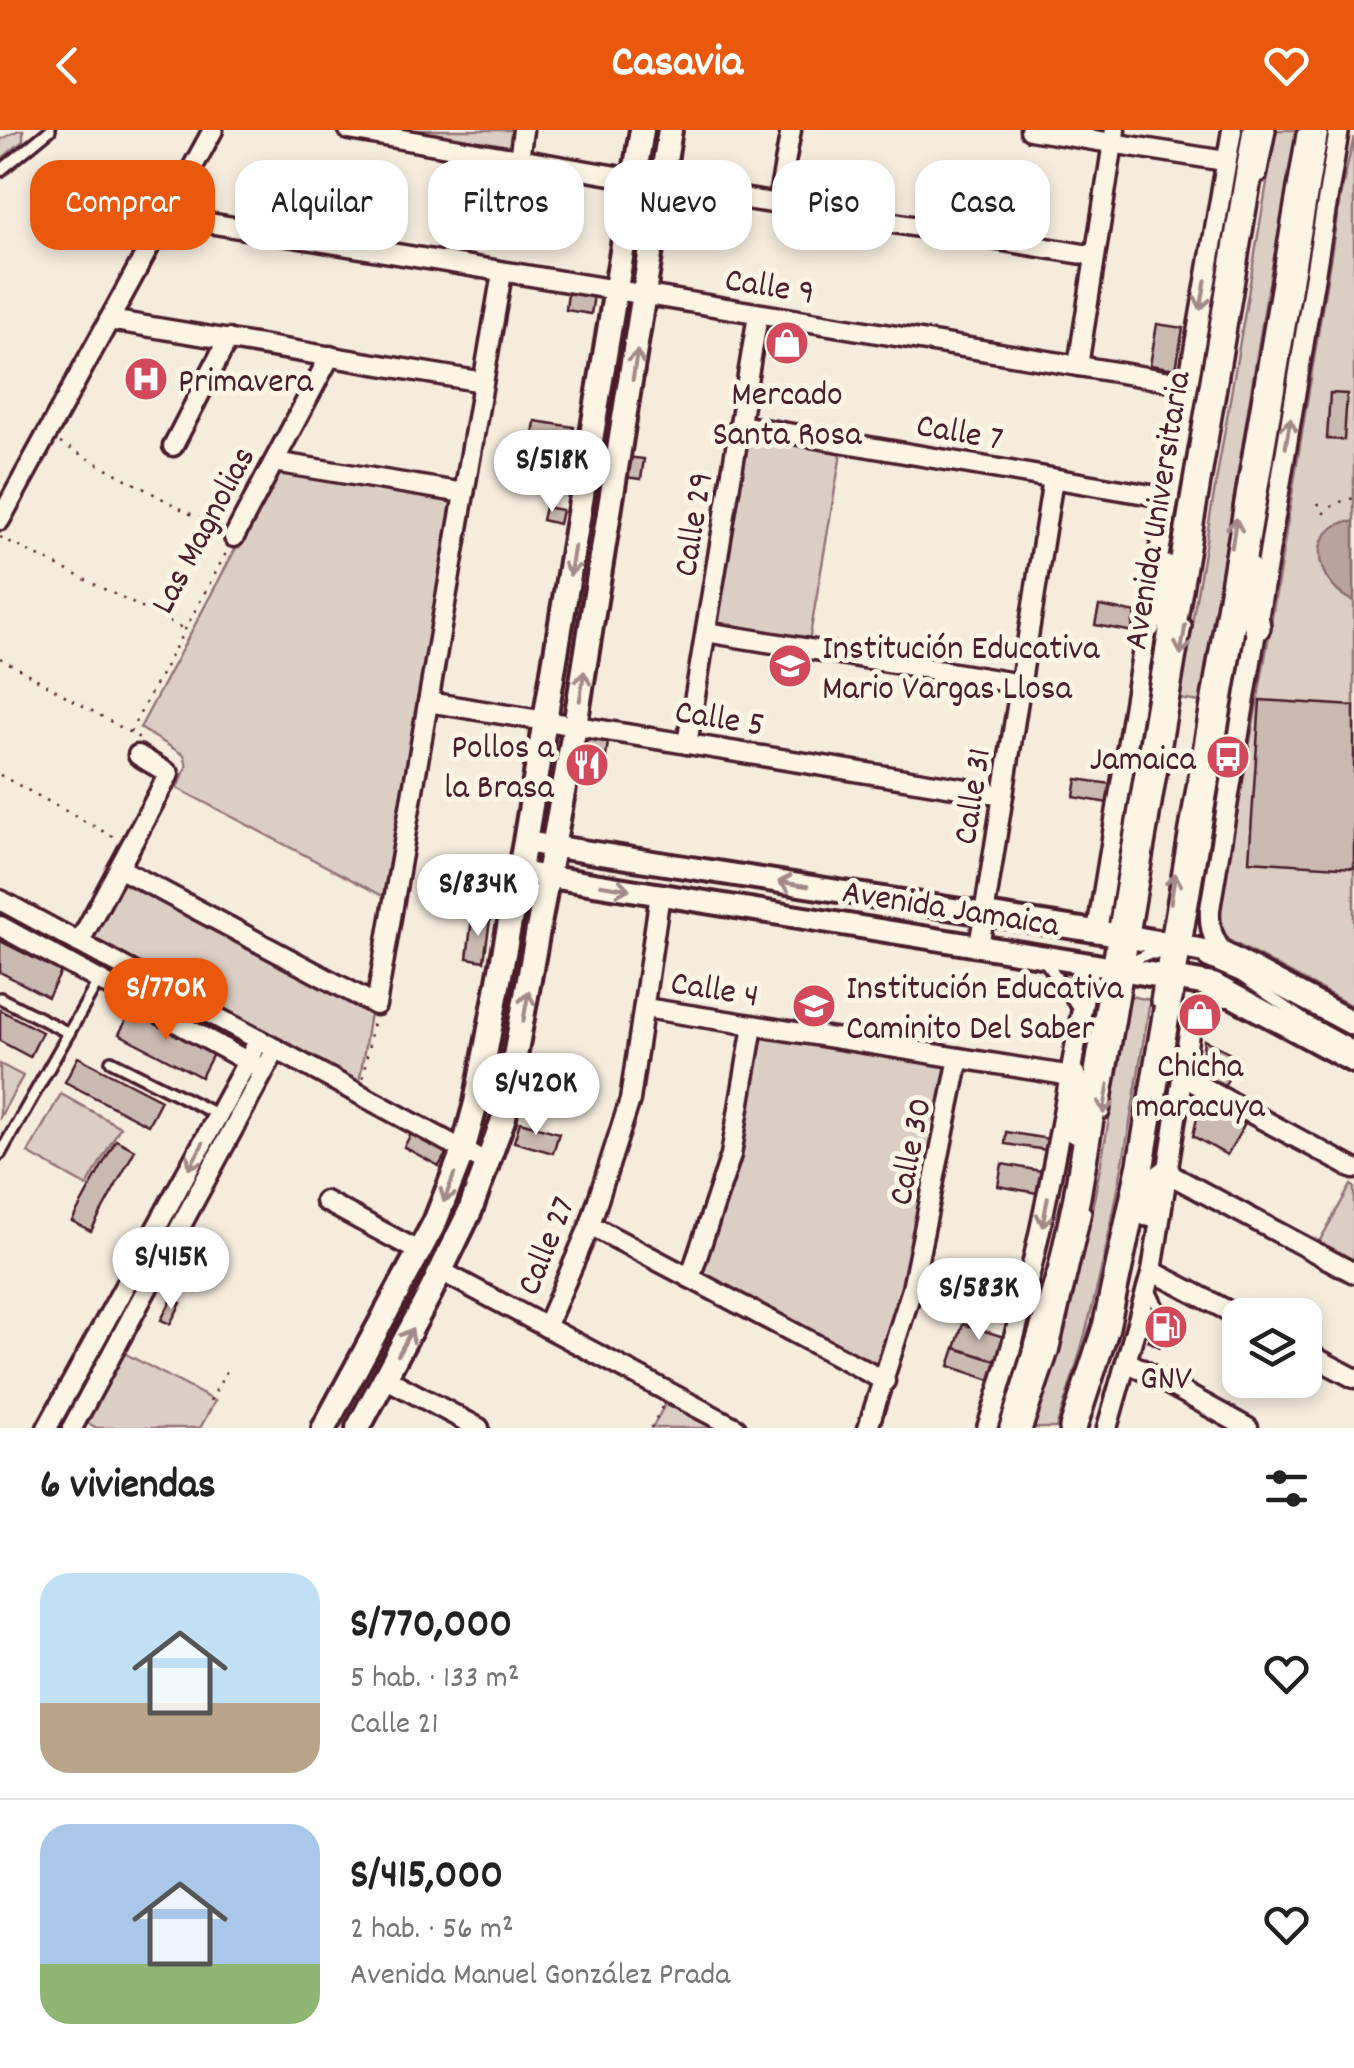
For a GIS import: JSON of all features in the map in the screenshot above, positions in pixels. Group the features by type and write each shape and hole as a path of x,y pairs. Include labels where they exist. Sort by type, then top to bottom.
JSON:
{"main road":[{"path":"637,160 642,130"},
{"path":"666,160 670,130"},
{"name":"Avenida Universitaria","path":"1013,1428 1061,1272 1077,1196 1116,966 1117,934 1256,130"},
{"path":"1073,1428 1118,1276 1142,1164 1170,958 1315,130"},
{"path":"324,1428 420,1252 463,1150 488,1051 623,250"},
{"path":"358,1428 441,1271 489,1164 504,1117 576,726 653,250"},
{"path":"1147,626 1189,523"},
{"path":"1244,549 1257,627"},
{"name":"Avenida Jamaica","path":"1117,934 1170,958 1213,986 1354,1061"},
{"name":"Avenida Jamaica","path":"1116,966 1226,954 1354,1024"},
{"path":"1072,1076 1077,1196"},
{"path":"1118,1276 1138,1244 1155,1182 1167,1173"}],"street":[{"path":"197,160 213,130"},
{"path":"349,130 519,160 523,130"},
{"path":"786,160 792,130"},
{"path":"1030,130 1114,136 1225,161"},
{"name":"Avenida Universitaria","path":"1117,934 1147,626 1232,130"},
{"path":"1226,954 1214,942 1209,926 1210,909 1339,130"},
{"path":"1078,366 1114,136"},
{"path":"895,222 1095,256"},
{"name":"Calle 9","path":"215,224 1188,384"},
{"path":"0,520 147,250"},
{"path":"119,868 376,1005 502,273"},
{"name":"Calle 29","path":"687,744 758,315"},
{"path":"109,320 483,382"},
{"path":"173,446 228,340"},
{"name":"Las Magnolias","path":"234,537 330,356"},
{"name":"Calle 7","path":"740,426 1169,498"},
{"path":"274,462 464,492"},
{"name":"Calle 31","path":"979,946 1053,479"},
{"path":"706,632 1021,684"},
{"name":"Calle 5","path":"428,702 1002,795"},
{"path":"79,943 170,774 141,748"},
{"name":"Avenida Jamaica","path":"525,842 1117,934"},
{"name":"Avenida Jamaica","path":"519,872 1116,966"},
{"name":"Calle 27","path":"546,1327 590,1224 630,1100 660,894"},
{"path":"0,900 489,1164"},
{"path":"941,940 948,926 946,908"},
{"path":"0,926 256,1066"},
{"name":"Avenida Universitaria","path":"987,1428 1027,1296 1082,1013 1116,966"},
{"path":"1107,1428 1150,1278 1190,1027 1195,1011 1217,996 1235,997"},
{"name":"Calle 4","path":"646,1008 1072,1076"},
{"path":"690,1278 731,1155 754,1026"},
{"path":"72,1428 129,1332 268,1045"},
{"name":"Calle 30","path":"868,1428 886,1381 928,1219 959,1058"},
{"path":"47,1428 218,1115 256,1066"},
{"path":"1184,1077 1354,1169"},
{"path":"1167,1173 1354,1273"},
{"path":"325,1201 420,1252"},
{"path":"590,1224 886,1381"},
{"path":"441,1271 736,1428"},
{"path":"1150,1278 1222,1309"},
{"path":"1322,1361 1354,1378"},
{"path":"1128,1362 1248,1428"},
{"path":"386,1378 479,1428"}],"lane":[{"path":"0,171 50,130"},
{"path":"1259,186 1270,130"},
{"path":"1156,1004 1170,958 1303,130"},
{"path":"1210,477 1228,366"},
{"path":"1117,934 1189,606"},
{"path":"1042,957 1082,1013"},
{"path":"1170,958 1210,963 1240,976 1354,1047"},
{"path":"1102,1123 1116,966"},
{"path":"0,1154 99,980"},
{"path":"0,998 69,1033"},
{"path":"111,1060 218,1115"},
{"path":"1027,1428 1072,1278 1096,1158"},
{"path":"1099,1304 1126,1180"},
{"path":"1061,1428 1091,1335"}],"path":[{"path":"46,435 234,537"},
{"path":"1318,502 1324,513 1336,502 1354,498"},
{"path":"0,537 185,630"},
{"name":"Las Magnolias","path":"130,732 234,537"},
{"path":"0,658 130,732 141,748"},
{"path":"0,775 131,846"},
{"path":"360,1095 376,1005"},
{"path":"210,1402 228,1370"},
{"path":"651,1428 670,1393"}],"shaded area":[{"path":"23,130 23,141 0,160 0,140"},
{"path":"384,130 522,130 519,153"},
{"path":"1276,130 1298,130 1265,305 1201,702 1179,699"},
{"path":"1354,137 1354,1007 1229,940 1218,920 1341,193"},
{"path":"746,432 842,448 809,641 714,625"},
{"path":"278,469 454,498 383,896 177,788 187,766 184,755 140,728"},
{"path":"1345,522 1354,522 1354,601 1332,585 1321,562 1323,538"},
{"path":"121,873 371,1006 359,1085 87,938"},
{"path":"1130,996 1150,1000 1101,1270 1056,1428 1034,1428 1079,1268"},
{"path":"762,1034 952,1066 905,1292 882,1368 701,1275 741,1155"},
{"path":"0,1064 23,1076 0,1117"},
{"path":"61,1094 120,1127 87,1186 28,1153"},
{"path":"1351,1185 1354,1187 1354,1260 1319,1242"},
{"path":"124,1353 215,1401 200,1428 97,1428 86,1422"},
{"path":"668,1399 722,1428 652,1428"}],"building":[{"path":"568,292 594,295 591,314 566,310"},
{"path":"1157,324 1183,328 1176,369 1150,365"},
{"path":"1330,393 1347,394 1344,440 1327,439"},
{"path":"535,421 574,427 570,448 532,442"},
{"path":"627,457 644,459 641,479 624,477"},
{"path":"545,507 562,510 559,524 542,520"},
{"path":"1099,606 1137,613 1134,632 1095,625"},
{"path":"1260,700 1354,706 1354,868 1249,861"},
{"path":"584,739 608,742 604,772 580,768"},
{"path":"1077,779 1111,784 1108,803 1074,797"},
{"path":"472,918 490,920 484,961 467,958"},
{"path":"0,941 61,972 48,997 0,972"},
{"path":"1062,973 1075,975 1072,993 1059,990"},
{"path":"132,1009 214,1052 201,1077 119,1034"},
{"path":"0,1010 42,1032 30,1057 0,1041"},
{"path":"1204,1040 1239,1057 1224,1087 1204,1077 1201,1070"},
{"path":"78,1057 161,1100 148,1125 65,1082"},
{"path":"1211,1105 1245,1124 1227,1155 1193,1136 1199,1109"},
{"path":"520,1122 559,1133 553,1153 514,1142"},
{"path":"412,1132 447,1152 439,1166 404,1147"},
{"path":"1006,1132 1049,1139 1047,1150 1005,1144"},
{"path":"116,1140 135,1150 91,1231 72,1221"},
{"path":"1002,1164 1041,1171 1037,1193 998,1186"},
{"path":"172,1299 181,1303 170,1324 161,1320"},
{"path":"1167,1308 1178,1314 1160,1347 1148,1341"},
{"path":"963,1324 1004,1337 996,1361 955,1348"},
{"path":"955,1348 996,1361 990,1380 949,1366"}],"place":[{"name":"Mercado Santa Rosa","path":"787,343"},
{"name":"Primavera","path":"146,379"},
{"name":"Institución Educativa Mario Vargas Llosa","path":"790,666"},
{"name":"Jamaica","path":"1228,757"},
{"name":"Pollos a la Brasa","path":"587,765"},
{"name":"Institución Educativa Caminito Del Saber","path":"814,1006"},
{"name":"Chicha maracuya","path":"1200,1015"},
{"name":"GNV","path":"1166,1327"}]}
